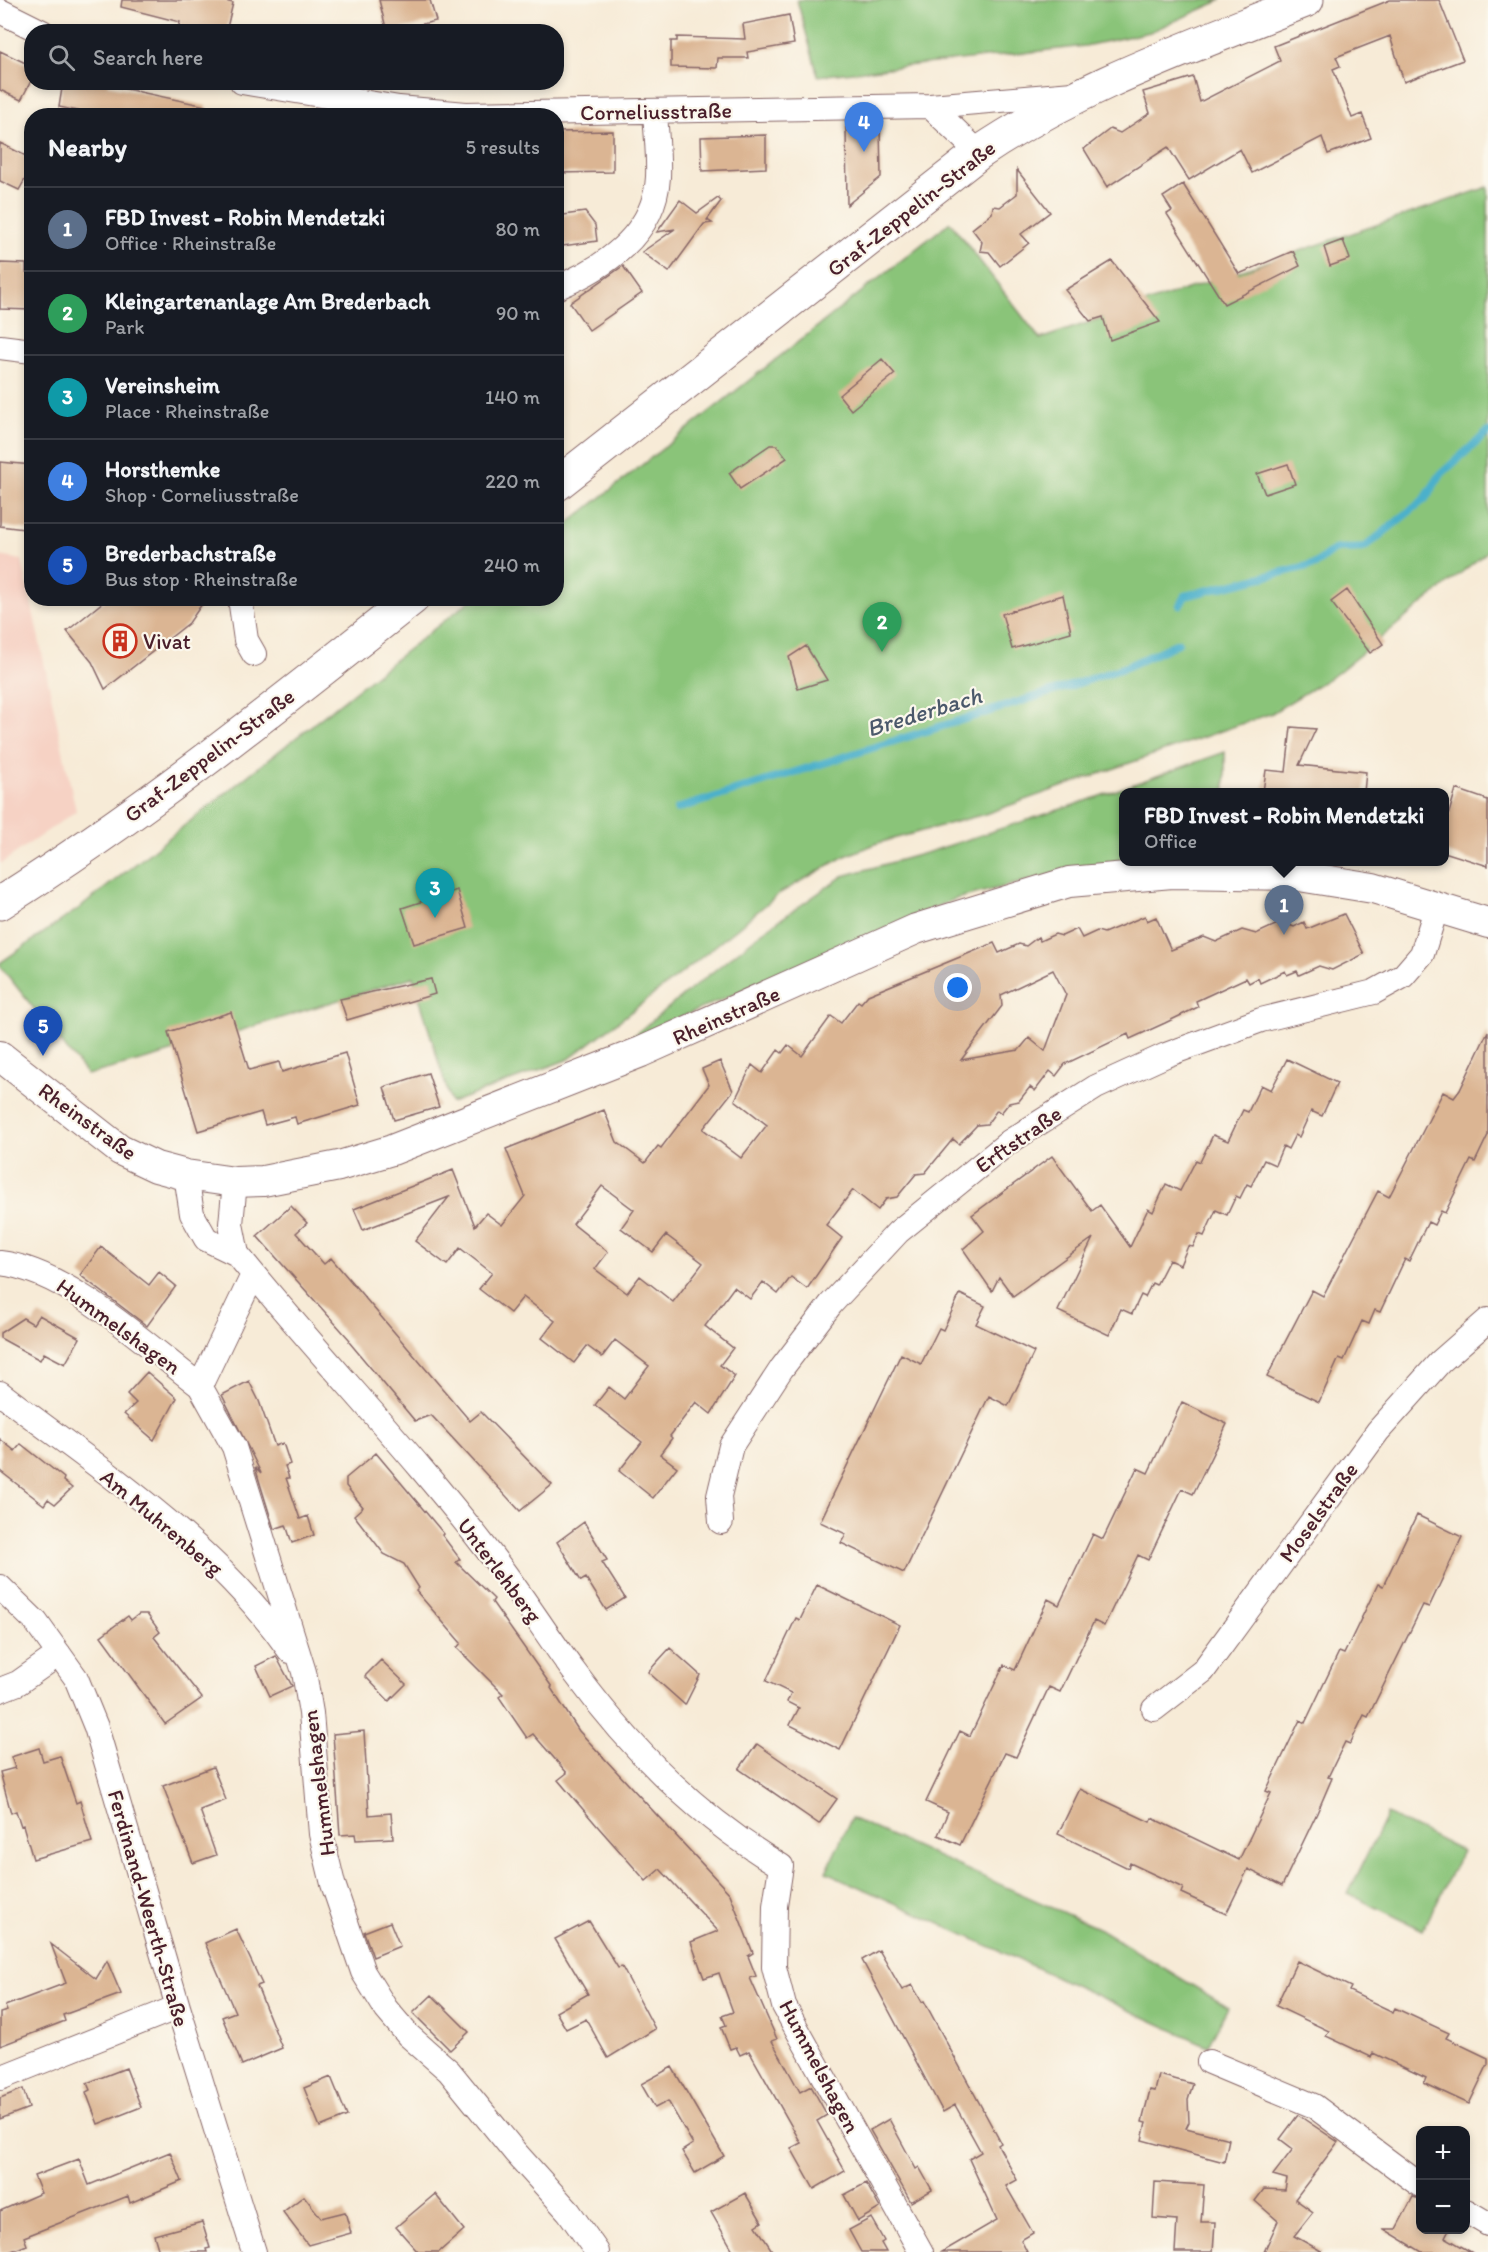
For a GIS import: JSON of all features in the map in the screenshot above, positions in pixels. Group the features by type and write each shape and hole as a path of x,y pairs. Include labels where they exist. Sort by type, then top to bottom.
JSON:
{"main road":[{"name":"Graf-Zeppelin-Straße","path":"564,480 979,153 1023,123 1079,93 1307,0"},
{"name":"Graf-Zeppelin-Straße","path":"0,903 58,866 137,810 403,606"}],"street":[{"path":"0,11 26,24"},
{"name":"Corneliusstraße","path":"290,90 399,108"},
{"name":"Corneliusstraße","path":"564,112 930,105 1079,93"},
{"path":"930,105 979,153"},
{"path":"564,285 588,275 633,239 650,212 658,178 655,111"},
{"path":"0,347 24,350"},
{"path":"241,606 246,640 254,654"},
{"name":"Rheinstraße","path":"0,1056 120,1150 156,1167 186,1175 235,1182 264,1182 305,1174 392,1150 641,1052 916,929 1069,882 1173,873 1293,875 1373,888 1488,923"},
{"name":"Erftstraße","path":"721,1522 719,1496 731,1446 782,1368 831,1304 892,1237 1009,1142 1096,1087 1166,1055 1261,1020 1374,992 1403,976 1422,954 1437,906"},
{"name":"Unterlehberg","path":"186,1175 192,1214 206,1239 237,1254 400,1442 482,1543 575,1674 635,1747 702,1811 751,1848 781,1866"},
{"name":"Unterlehberg","path":"235,1182 231,1224 237,1254"},
{"name":"Hummelshagen","path":"0,1263 44,1274 71,1288 200,1386 234,1447 304,1672 321,1834 345,1921 374,1993 408,2035 449,2071 515,2152 568,2212 597,2252"},
{"name":"Hummelshagen","path":"200,1386 254,1275"},
{"name":"Moselstraße","path":"1154,1709 1203,1671 1378,1431 1440,1362 1488,1320"},
{"name":"Am Muhrenberg","path":"0,1393 183,1533 212,1558 271,1625 304,1672"},
{"name":"Ferdinand-Weerth-Straße","path":"0,1587 36,1622 76,1678 96,1727 177,2007 254,2252"},
{"path":"0,1690 18,1683 59,1654"},
{"name":"Hummelshagen","path":"781,1866 775,1906 774,1967 784,2006 921,2252"},
{"path":"0,2078 177,2007"},
{"path":"1209,2062 1314,2106 1416,2182"},
{"path":"1470,2213 1488,2224"}],"shaded area":[{"path":"0,556 22,560 24,606 32,606 76,811 0,864"}],"green space":[{"path":"797,0 1222,0 1150,32 1085,46 818,76"},
{"path":"1488,187 1488,551 1336,674 1272,713 985,814 878,843 843,857 780,893 687,969 569,1059 451,1103 413,977 155,1057 87,1075 0,966 0,963 81,907 463,606 564,606 564,526 950,222 1040,339"},
{"path":"1225,752 1225,788 1123,788"},
{"path":"1119,789 1119,862 1079,868 955,899 628,1040 761,933 843,876 929,852"},
{"path":"1387,1814 1462,1851 1423,1930 1348,1894"},
{"path":"851,1818 1100,1929 1228,2007 1208,2046 826,1872"}],"building":[{"path":"122,0 221,0 233,3 228,24 179,24 180,22 121,7"},
{"path":"379,0 430,0 436,21 423,24 385,24"},
{"path":"1390,0 1439,0 1463,60 1404,82 1390,36 1336,57 1340,66 1333,69 1352,118 1362,114 1371,138 1328,154 1322,137 1252,173 1240,149 1189,180 1168,147 1107,187 1084,149 1110,129 1120,133 1150,113 1143,92 1193,77 1200,102 1280,61 1274,46"},
{"path":"789,15 794,44 747,52 748,58 718,58 717,68 671,67 671,41 677,41 677,37 745,39 743,24"},
{"path":"0,51 24,62 24,90 26,90 21,100 0,90"},
{"path":"62,90 131,90 206,106 206,108 59,107"},
{"path":"880,126 881,177 847,205 846,127"},
{"path":"613,131 613,172 564,173 564,132"},
{"path":"766,135 766,168 702,171 701,137"},
{"path":"0,143 24,155 24,181 19,190 0,181"},
{"path":"1017,170 1050,212 1021,234 1029,243 1000,266 989,252 980,251 982,242 972,229 992,213 993,206 1000,207 1017,194"},
{"path":"1183,184 1239,274 1293,251 1300,266 1224,304 1167,214 1172,211 1163,197"},
{"path":"718,198 721,201 707,220 712,223 704,224 669,272 642,252 675,229 657,232 680,200 697,213"},
{"path":"585,212 595,225 597,241 564,246 564,215"},
{"path":"1343,240 1350,259 1330,266 1324,247"},
{"path":"1112,261 1160,322 1110,340 1103,317 1090,321 1065,290"},
{"path":"0,263 24,264 24,310 0,309"},
{"path":"623,266 642,293 589,330 570,303"},
{"path":"882,359 895,374 851,410 839,395"},
{"path":"770,445 777,445 787,458 740,489 729,473"},
{"path":"0,462 24,464 24,529 0,526"},
{"path":"1288,464 1295,484 1265,494 1257,474"},
{"path":"1347,590 1383,644 1370,653 1331,602"},
{"path":"1063,595 1071,632 1012,649 1002,614"},
{"name":"Vivat","path":"98,606 201,606 189,623 105,689 92,662 67,631"},
{"path":"806,646 827,680 798,689 789,657"},
{"path":"1291,727 1316,729 1299,765 1366,772 1364,788 1264,788 1266,770 1286,772"},
{"path":"1456,789 1488,800 1488,866 1449,854 1449,813"},
{"path":"457,890 468,928 414,944 402,908"},
{"path":"1344,914 1364,954 1332,970 1319,966 1299,975 1297,971 1287,975 1285,971 1260,983 1258,978 1249,983 1246,978 1196,1001 1198,1007 1165,1023 1130,1039 1128,1034 1065,1064 1056,1076 1050,1071 1035,1091 1030,1087 1019,1101 1009,1103 1001,1113 997,1110 987,1124 977,1125 959,1144 953,1139 925,1173 916,1174 897,1197 886,1199 878,1210 853,1190 826,1225 842,1238 807,1289 791,1277 778,1294 763,1282 750,1299 734,1287 705,1326 733,1348 720,1365 735,1376 711,1414 696,1402 670,1436 672,1438 660,1454 677,1467 653,1498 619,1471 642,1442 595,1405 609,1387 624,1399 649,1366 615,1340 602,1357 587,1346 574,1363 542,1338 555,1321 523,1297 510,1313 479,1289 492,1273 460,1248 447,1265 415,1241 449,1197 363,1230 354,1209 453,1170 475,1226 486,1213 502,1225 525,1196 506,1149 604,1110 617,1142 645,1163 658,1146 661,1148 709,1085 702,1069 720,1061 733,1091 703,1129 741,1158 767,1125 735,1100 752,1065 762,1073 778,1050 782,1053 788,1045 802,1056 831,1016 841,1023 858,1001 861,1003 868,995 994,943 999,953 1019,944 1026,946 1038,937 1040,941 1055,934 1062,936 1077,929 1082,938 1097,931 1104,933 1145,916 1147,921 1156,917 1171,950 1204,937 1216,942 1242,930 1256,934 1282,922 1294,927 1304,922 1307,929","holes":["1053,970 1066,995 1045,1051 1029,1038 1019,1050 961,1060 1002,1006 1001,995","602,1186 634,1210 621,1228 653,1252 666,1235 703,1263 673,1302 640,1276 627,1293 595,1269 608,1252 573,1224"]},
{"path":"431,979 435,994 347,1020 340,999"},
{"path":"231,1012 249,1070 279,1062 282,1072 345,1053 360,1105 297,1124 295,1117 265,1125 261,1112 198,1131 168,1032"},
{"path":"1488,1031 1488,1135 1475,1162 1471,1160 1445,1213 1441,1211 1434,1225 1428,1222 1409,1261 1405,1259 1380,1312 1375,1310 1369,1324 1362,1321 1344,1360 1339,1358 1319,1402 1267,1377 1312,1290 1323,1296 1378,1191 1389,1197 1443,1092 1454,1098 1460,1090"},
{"path":"1287,1059 1337,1083 1322,1116 1311,1111 1299,1137 1295,1135 1288,1149 1283,1146 1275,1165 1264,1160 1251,1186 1247,1184 1240,1198 1236,1196 1227,1215 1216,1210 1204,1236 1199,1234 1193,1247 1188,1246 1180,1265 1169,1260 1156,1285 1152,1283 1145,1297 1141,1295 1132,1314 1121,1309 1109,1335 1058,1311 1093,1238 1013,1296 999,1277 992,1291 963,1249 984,1231 972,1215 1052,1156 1092,1211 1100,1205 1130,1247 1148,1209 1153,1212 1166,1184 1180,1191 1196,1160 1200,1162 1213,1135 1228,1141 1243,1110 1248,1112 1261,1085 1271,1090"},
{"path":"428,1073 439,1107 394,1120 384,1087"},
{"path":"291,1206 307,1223 296,1233 324,1264 331,1258 470,1421 481,1412 552,1485 520,1511 431,1415 415,1421 349,1342 350,1340 257,1236"},
{"path":"101,1247 149,1285 159,1272 176,1286 147,1326 80,1275"},
{"path":"960,1294 985,1306 976,1324 1034,1352 1008,1406 989,1396 904,1573 841,1543 846,1534 820,1522 901,1354 921,1364 939,1328 943,1330"},
{"path":"39,1315 80,1338 65,1364 44,1353 40,1360 0,1338 0,1333 23,1318 33,1324"},
{"path":"147,1372 177,1398 154,1440 124,1414 136,1403 127,1394"},
{"path":"249,1381 259,1401 275,1446 283,1443 290,1464 285,1466 289,1478 286,1478 300,1519 308,1516 314,1535 292,1543 286,1525 274,1529 255,1467 261,1473 222,1395"},
{"path":"1182,1402 1227,1424 1193,1494 1182,1489 1148,1560 1138,1555 1104,1626 1094,1621 1060,1692 1049,1687 1016,1757 1005,1753 960,1845 938,1835 948,1812 926,1802 960,1731 970,1736 1004,1665 1015,1670 1048,1599 1059,1605 1093,1534 1103,1539 1137,1468 1148,1473"},
{"path":"0,1439 15,1451 21,1444 64,1478 63,1481 72,1488 55,1504 48,1499 44,1505 0,1471"},
{"path":"376,1453 444,1534 442,1535 460,1559 456,1562 494,1599 492,1602 552,1687 579,1731 730,1894 753,1953 748,1956 756,1976 750,1978 777,2039 772,2041 800,2092 811,2086 827,2115 817,2121 845,2171 814,2189 791,2148 801,2143 749,2051 740,2055 736,2047 730,2049 721,2027 726,2025 722,2016 733,2012 719,1973 704,1978 691,1942 718,1931 660,1869 646,1881 599,1828 558,1780 567,1773 533,1734 527,1738 499,1697 503,1694 457,1648 461,1643 416,1591 419,1588 404,1564 384,1554 354,1515 363,1507 346,1486 346,1478"},
{"path":"1417,1515 1462,1537 1429,1607 1423,1605 1368,1717 1364,1715 1350,1744 1345,1742 1328,1777 1332,1778 1317,1813 1282,1886 1248,1869 1226,1914 1181,1893 1183,1888 1130,1863 1128,1868 1058,1834 1080,1789 1150,1822 1152,1818 1239,1860 1271,1793 1266,1791 1300,1720 1305,1723 1339,1652 1344,1654 1378,1584 1383,1586"},
{"path":"584,1522 607,1560 602,1562 625,1598 606,1610 586,1578 581,1581 557,1542"},
{"path":"817,1585 900,1625 840,1750 790,1725 799,1708 787,1702 791,1693 766,1681 796,1618 800,1620"},
{"path":"139,1614 147,1614 160,1632 154,1637 202,1698 165,1724 101,1636 128,1616 131,1620"},
{"path":"670,1648 700,1675 685,1705 648,1672"},
{"path":"276,1656 292,1686 270,1696 256,1666"},
{"path":"381,1660 406,1684 389,1701 365,1676"},
{"path":"364,1731 369,1815 391,1813 393,1838 356,1840 355,1834 340,1835 333,1734"},
{"path":"757,1744 837,1799 819,1824 739,1769"},
{"path":"39,1748 43,1761 60,1756 76,1803 80,1801 92,1842 33,1859 23,1825 21,1826 16,1811 11,1813 0,1772 15,1768 11,1757"},
{"path":"213,1767 226,1800 200,1810 216,1855 193,1863 163,1786"},
{"path":"589,1921 618,1968 622,1967 655,2029 608,2058 586,2019 566,2029 556,2012 588,1994 555,1939"},
{"path":"390,1922 400,1946 373,1957 364,1932"},
{"path":"236,1929 262,1984 257,1986 282,2048 242,2065 222,2017 235,2012 205,1943"},
{"path":"51,1944 96,1979 107,1961 121,1994 63,2015 65,2021 0,2046 0,2013 7,2011 5,2006 66,1983"},
{"path":"879,1950 902,1990 912,1985 922,2002 924,2001 1001,2143 998,2145 1017,2180 1006,2186 1033,2233 1021,2240 1027,2252 942,2252 997,2220 969,2159 981,2152 955,2105 943,2112 862,1960"},
{"path":"1297,1961 1351,1987 1349,1991 1393,2012 1395,2008 1449,2033 1446,2038 1488,2058 1488,2064 1469,2104 1424,2083 1426,2078 1373,2053 1371,2057 1326,2036 1329,2031 1276,2006"},
{"path":"432,1995 469,2032 450,2050 413,2013"},
{"path":"672,2067 724,2156 695,2173 682,2151 693,2144 668,2101 655,2108 641,2084"},
{"path":"126,2068 141,2107 98,2124 86,2092 90,2090 87,2083"},
{"path":"1159,2075 1193,2084 1188,2100 1189,2122 1186,2128 1229,2139 1224,2162 1142,2140 1146,2123 1142,2122 1150,2090 1155,2091"},
{"path":"331,2077 347,2116 320,2127 304,2088"},
{"path":"23,2089 29,2108 0,2119 0,2098"},
{"path":"1298,2115 1338,2142 1295,2199 1313,2212 1294,2236 1323,2252 1264,2252 1278,2221 1255,2201 1264,2189 1285,2190 1287,2179 1273,2175 1293,2149 1280,2139"},
{"path":"889,2119 916,2169 919,2167 932,2190 911,2202 870,2130"},
{"path":"170,2152 182,2181 130,2203 128,2196 24,2237 27,2245 9,2252 0,2252 0,2211 41,2193 34,2176 79,2159 89,2185"},
{"path":"1155,2182 1204,2185 1201,2222 1215,2222 1213,2252 1175,2252 1177,2220 1153,2218"},
{"path":"866,2183 880,2208 858,2221 844,2195"},
{"path":"745,2193 762,2222 756,2226 773,2252 734,2252 711,2212"},
{"path":"435,2194 464,2230 439,2252 418,2252 396,2227"},
{"path":"304,2196 321,2218 345,2212 351,2233 308,2245 283,2212"},
{"path":"1413,2197 1416,2198 1416,2234 1446,2234 1445,2237 1471,2252 1422,2252 1384,2229 1396,2229"},
{"path":"871,2218 884,2241 881,2243 886,2252 861,2252 849,2230"},
{"path":"202,2222 210,2248 206,2249 207,2252 159,2252 154,2235"}],"waterway":[{"name":"Brederbach","path":"1180,605 1185,596 1316,564 1334,550 1364,548 1425,499 1441,474 1488,432"},
{"name":"Brederbach","path":"677,809 1070,686 1126,667 1178,643"}],"place":[{"name":"Horsthemke","path":"864,152"},
{"name":"Vivat","path":"120,641"},
{"name":"Kleingartenanlage Am Brederbach","path":"882,652"},
{"name":"Vereinsheim","path":"435,918"},
{"name":"FBD Invest - Robin Mendetzki","path":"1284,935"},
{"name":"Brederbachstraße","path":"43,1056"}]}
